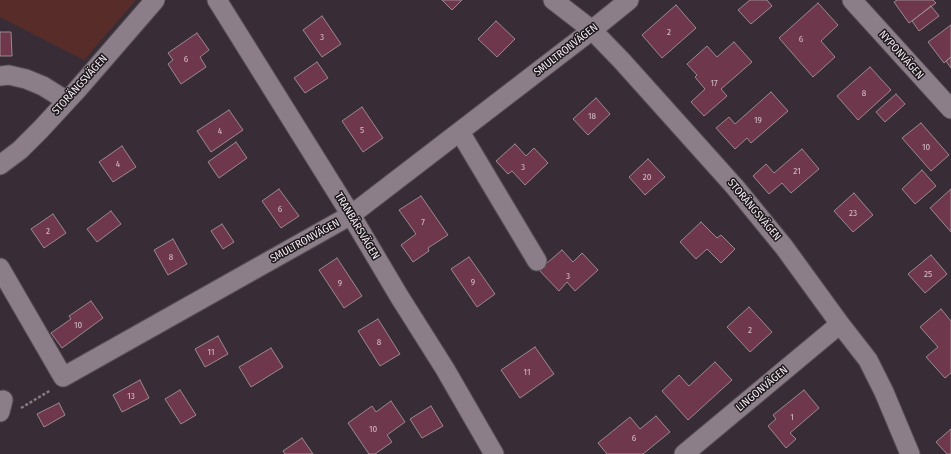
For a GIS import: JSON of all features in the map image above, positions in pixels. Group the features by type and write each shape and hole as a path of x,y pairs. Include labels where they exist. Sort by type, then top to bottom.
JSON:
{"street":[{"name":"STORÄNGSVÄGEN","path":"0,165 20,150 67,101 155,0"},
{"name":"TRANBÄRSVÄGEN","path":"217,0 351,215 398,296 445,369 494,454"},
{"name":"STORÄNGSVÄGEN","path":"553,0 592,30 622,61 740,193 784,247 868,360 884,392 910,454"},
{"name":"SMULTRONVÄGEN","path":"63,377 351,215 592,30 628,0"},
{"name":"NYPONVÄGEN","path":"852,0 951,109"},
{"path":"0,76 9,75 26,79 43,86 67,101"},
{"path":"460,132 537,261"},
{"path":"0,268 63,377"},
{"name":"LINGONVÄGEN","path":"684,454 840,324"}],"path":[{"path":"7,407 55,387 63,377"}],"shaded area":[{"path":"0,0 136,0 84,60 0,17"}],"building":[{"path":"442,0 462,0 452,10"},
{"path":"750,0 767,0 772,6 751,24 738,10"},
{"path":"897,0 933,0 936,3 909,23 894,2"},
{"path":"818,3 838,25 821,41 835,57 813,77 779,38"},
{"path":"676,5 696,28 662,58 642,35"},
{"path":"931,6 939,16 919,31 912,21"},
{"path":"322,16 341,44 322,57 303,30"},
{"path":"496,21 515,39 497,57 478,39"},
{"path":"951,25 951,57 944,63 928,42"},
{"path":"0,32 11,32 12,56 0,56"},
{"path":"197,33 209,50 200,57 206,67 181,84 168,64 173,60 168,53"},
{"path":"734,42 752,62 721,89 727,96 704,116 691,102 705,89 695,77 697,75 687,64 707,46 717,57"},
{"path":"951,57 951,68 946,61"},
{"path":"317,62 328,78 305,93 294,78"},
{"path":"870,67 891,90 858,120 837,96"},
{"path":"771,92 788,111 751,143 747,138 735,149 716,128 729,117 735,124"},
{"path":"896,94 905,104 885,122 876,112"},
{"path":"596,98 610,114 588,135 573,119"},
{"path":"362,107 383,138 363,152 342,121"},
{"path":"229,110 243,130 211,152 197,131"},
{"path":"921,123 949,155 931,171 902,138"},
{"path":"236,142 247,158 219,178 208,162"},
{"path":"515,144 526,156 534,148 548,163 525,185 512,171 508,174 496,161"},
{"path":"122,146 136,167 113,182 99,162"},
{"path":"802,149 819,169 791,193 782,183 769,194 753,176 766,164 774,173"},
{"path":"648,159 665,177 645,195 629,177"},
{"path":"922,170 936,186 915,204 902,189"},
{"path":"279,189 299,216 281,228 262,201"},
{"path":"951,189 951,232 930,208"},
{"path":"854,193 873,215 853,232 834,211"},
{"path":"421,196 448,235 428,248 429,251 413,262 401,245 416,234 399,210"},
{"path":"111,211 121,224 97,242 87,229"},
{"path":"53,214 66,233 44,248 31,229"},
{"path":"701,222 717,238 721,235 735,249 721,263 707,249 696,259 680,242"},
{"path":"222,224 234,242 223,249 211,231"},
{"path":"173,239 187,264 168,275 154,250"},
{"path":"562,250 573,262 582,253 598,270 575,291 567,282 559,291 539,270"},
{"path":"931,255 947,274 925,293 908,274"},
{"path":"469,257 495,294 477,307 451,269"},
{"path":"337,258 362,296 344,308 319,270"},
{"path":"91,301 103,318 62,348 51,333 71,319 69,316"},
{"path":"749,307 772,332 750,352 727,327"},
{"path":"941,309 951,321 951,373 945,378 926,357 938,347 920,327"},
{"path":"378,319 400,354 380,366 358,331"},
{"path":"218,336 228,354 205,367 195,349"},
{"path":"535,347 554,374 520,398 501,370"},
{"path":"271,348 283,367 251,387 239,367"},
{"path":"715,362 732,380 688,420 662,391 679,375 689,386"},
{"path":"140,380 149,398 122,412 113,395"},
{"path":"180,390 196,415 181,424 165,399"},
{"path":"804,390 819,408 790,433 796,439 786,448 768,426 776,419 773,415"},
{"path":"391,401 405,422 387,435 392,442 375,454 369,454 348,423 372,406 376,412"},
{"path":"59,403 65,415 44,427 37,414"},
{"path":"431,406 443,426 422,438 410,419"},
{"path":"656,416 670,432 643,454 607,454 598,443 630,417 640,429"},
{"path":"951,429 951,454 947,454 936,442"},
{"path":"302,438 313,454 285,454 283,451"}]}
